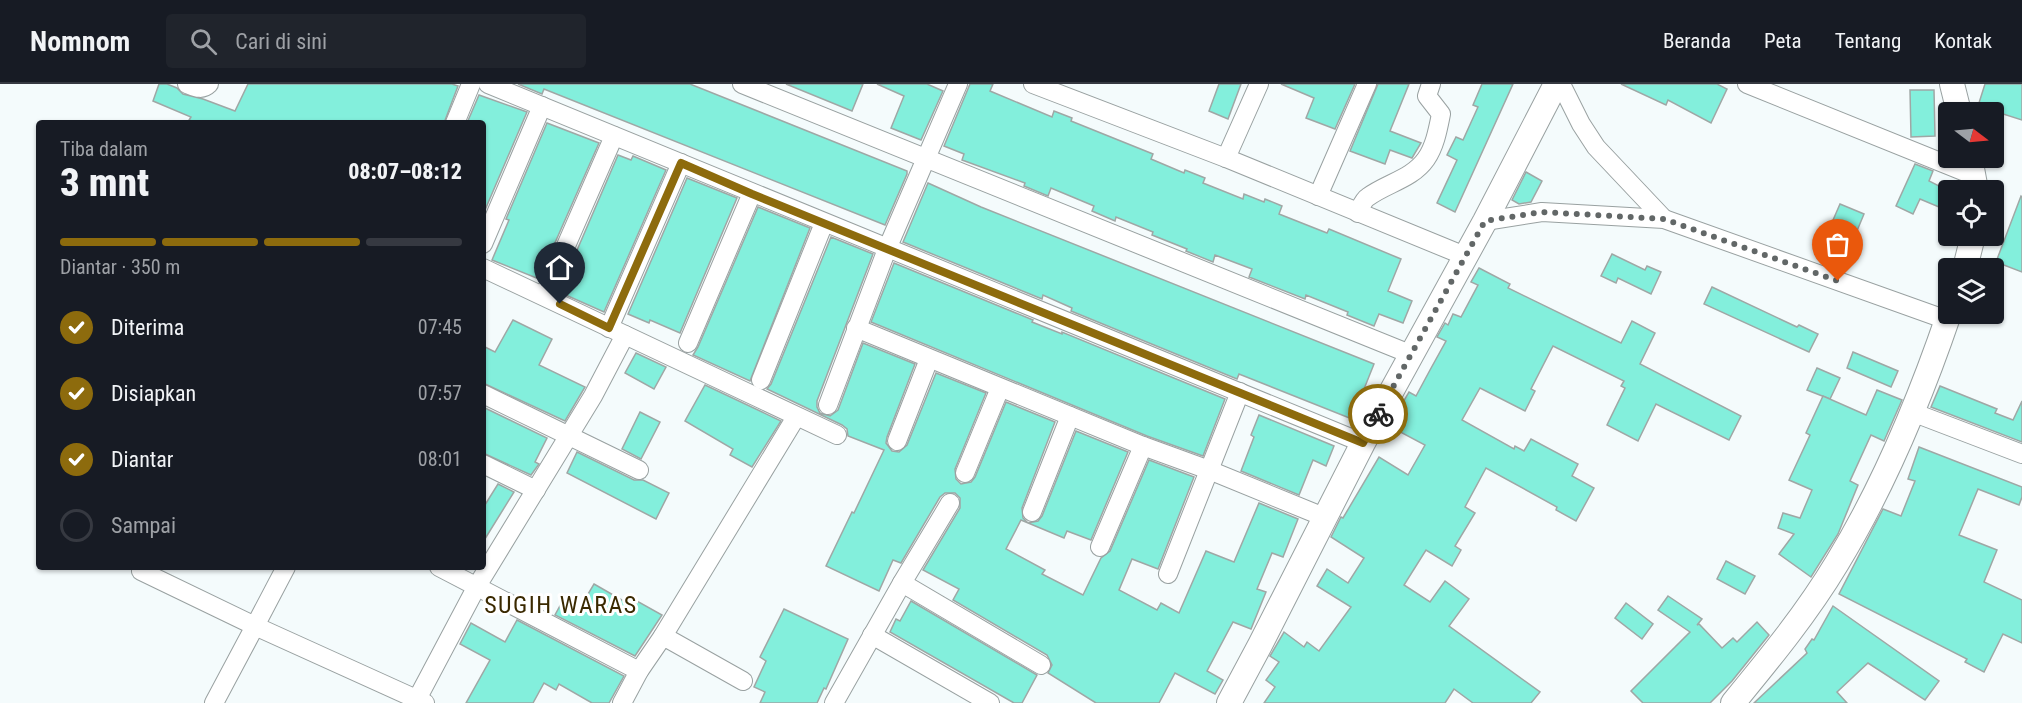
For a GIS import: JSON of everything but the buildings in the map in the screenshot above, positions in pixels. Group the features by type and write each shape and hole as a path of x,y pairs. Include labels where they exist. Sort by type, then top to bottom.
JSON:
{"street":[{"path":"187,84 198,89 205,88 209,84"},
{"path":"456,120 471,84"},
{"path":"488,84 1363,443"},
{"path":"742,84 1410,354"},
{"path":"828,405 886,249 957,84"},
{"path":"1034,84 1226,158 1465,256"},
{"path":"1226,158 1259,84"},
{"path":"1318,196 1367,84"},
{"path":"1358,213 1368,197 1415,171 1426,158 1435,139 1441,114 1427,96 1431,84"},
{"path":"1229,703 1410,354 1485,221 1556,84"},
{"path":"1561,84 1581,124 1596,147 1664,219"},
{"path":"1748,84 1974,175"},
{"path":"1952,84 1956,102"},
{"path":"486,237 542,106"},
{"path":"544,296 614,136"},
{"path":"141,571 419,702 477,586 593,396 681,163"},
{"path":"688,343 752,194"},
{"path":"1485,221 1542,212 1664,219 1938,314"},
{"path":"761,380 824,223"},
{"path":"486,269 837,435"},
{"path":"1733,703 1804,612 1836,566 1873,498 1912,412 1945,324"},
{"path":"856,328 1143,446 1324,517"},
{"path":"897,441 929,359"},
{"path":"965,472 1000,388"},
{"path":"1168,574 1240,392"},
{"path":"486,395 639,470"},
{"path":"1912,412 2022,454"},
{"path":"1032,512 1070,416"},
{"path":"622,703 639,671 663,636 796,417"},
{"path":"1100,547 1143,446"},
{"path":"486,465 536,490"},
{"path":"834,703 950,503"},
{"path":"214,703 284,570"},
{"path":"445,570 639,671"},
{"path":"902,583 1041,665"},
{"path":"872,635 990,703"},
{"path":"663,636 743,681"}],"way so far":[{"path":"1378,414 1485,221 1542,212 1664,219 1838,281"}],"district":[{"name":"SUGIH WARAS","path":"561,605"}],"route":[{"path":"560,304 609,328 681,163 1363,443 1378,414"}]}
